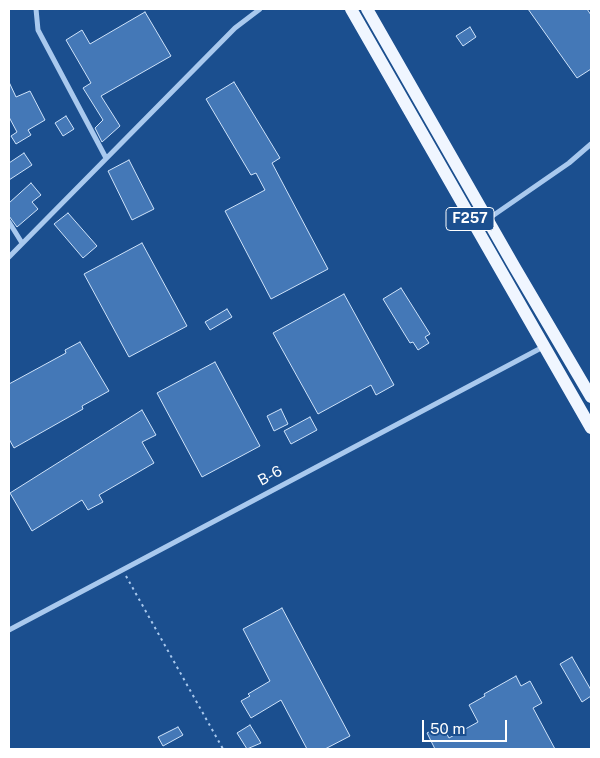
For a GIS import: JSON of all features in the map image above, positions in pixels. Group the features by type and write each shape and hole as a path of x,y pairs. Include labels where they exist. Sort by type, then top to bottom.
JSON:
{"main road":[{"name":"F257","path":"351,9 591,428"},
{"name":"F257","path":"367,9 591,397"}],"street":[{"path":"36,9 38,30 106,158"},
{"path":"9,257 235,28 260,9"},
{"path":"488,219 569,162 591,144"},
{"path":"9,222 22,243"},
{"name":"B-6","path":"9,630 544,347"}],"path":[{"path":"122,570 223,749"}],"building":[{"path":"528,9 587,9 591,15 591,69 577,78"},
{"path":"145,12 171,56 101,96 120,126 102,142 95,128 103,120 83,88 91,83 66,40 82,30 90,44"},
{"path":"470,27 476,37 463,46 456,36"},
{"path":"9,82 16,97 30,91 45,120 28,130 31,135 16,144 11,136 17,132 9,117"},
{"path":"234,82 280,158 272,163 328,269 271,299 225,211 265,190 256,173 251,175 206,99"},
{"path":"66,116 74,129 63,136 55,123"},
{"path":"24,153 32,165 9,180 9,163"},
{"path":"129,160 154,209 132,220 108,171"},
{"path":"31,183 41,195 32,202 38,209 17,227 9,216 9,203"},
{"path":"68,213 97,246 83,258 54,224"},
{"path":"142,243 187,326 129,357 84,274"},
{"path":"401,288 430,334 425,337 429,343 418,350 413,342 410,343 383,299"},
{"path":"344,294 394,385 376,395 371,385 318,414 273,333"},
{"path":"227,309 232,317 210,330 205,322"},
{"path":"80,342 109,391 82,406 83,409 14,448 9,439 9,384 66,353 65,350"},
{"path":"215,362 260,446 202,477 157,393"},
{"path":"281,409 288,424 274,431 267,416"},
{"path":"142,410 156,435 142,442 154,463 99,495 103,502 88,510 82,500 32,531 10,493"},
{"path":"310,417 317,430 291,444 284,431"},
{"path":"282,608 350,736 325,749 307,749 281,700 251,718 241,701 250,696 248,694 270,681 243,629"},
{"path":"572,657 591,690 591,696 582,702 560,664"},
{"path":"516,676 521,686 530,681 542,703 533,708 555,749 435,749 427,733 442,725 449,738 478,722 469,705"},
{"path":"250,725 261,743 247,749 237,733"},
{"path":"178,727 183,735 163,746 158,737"}]}
